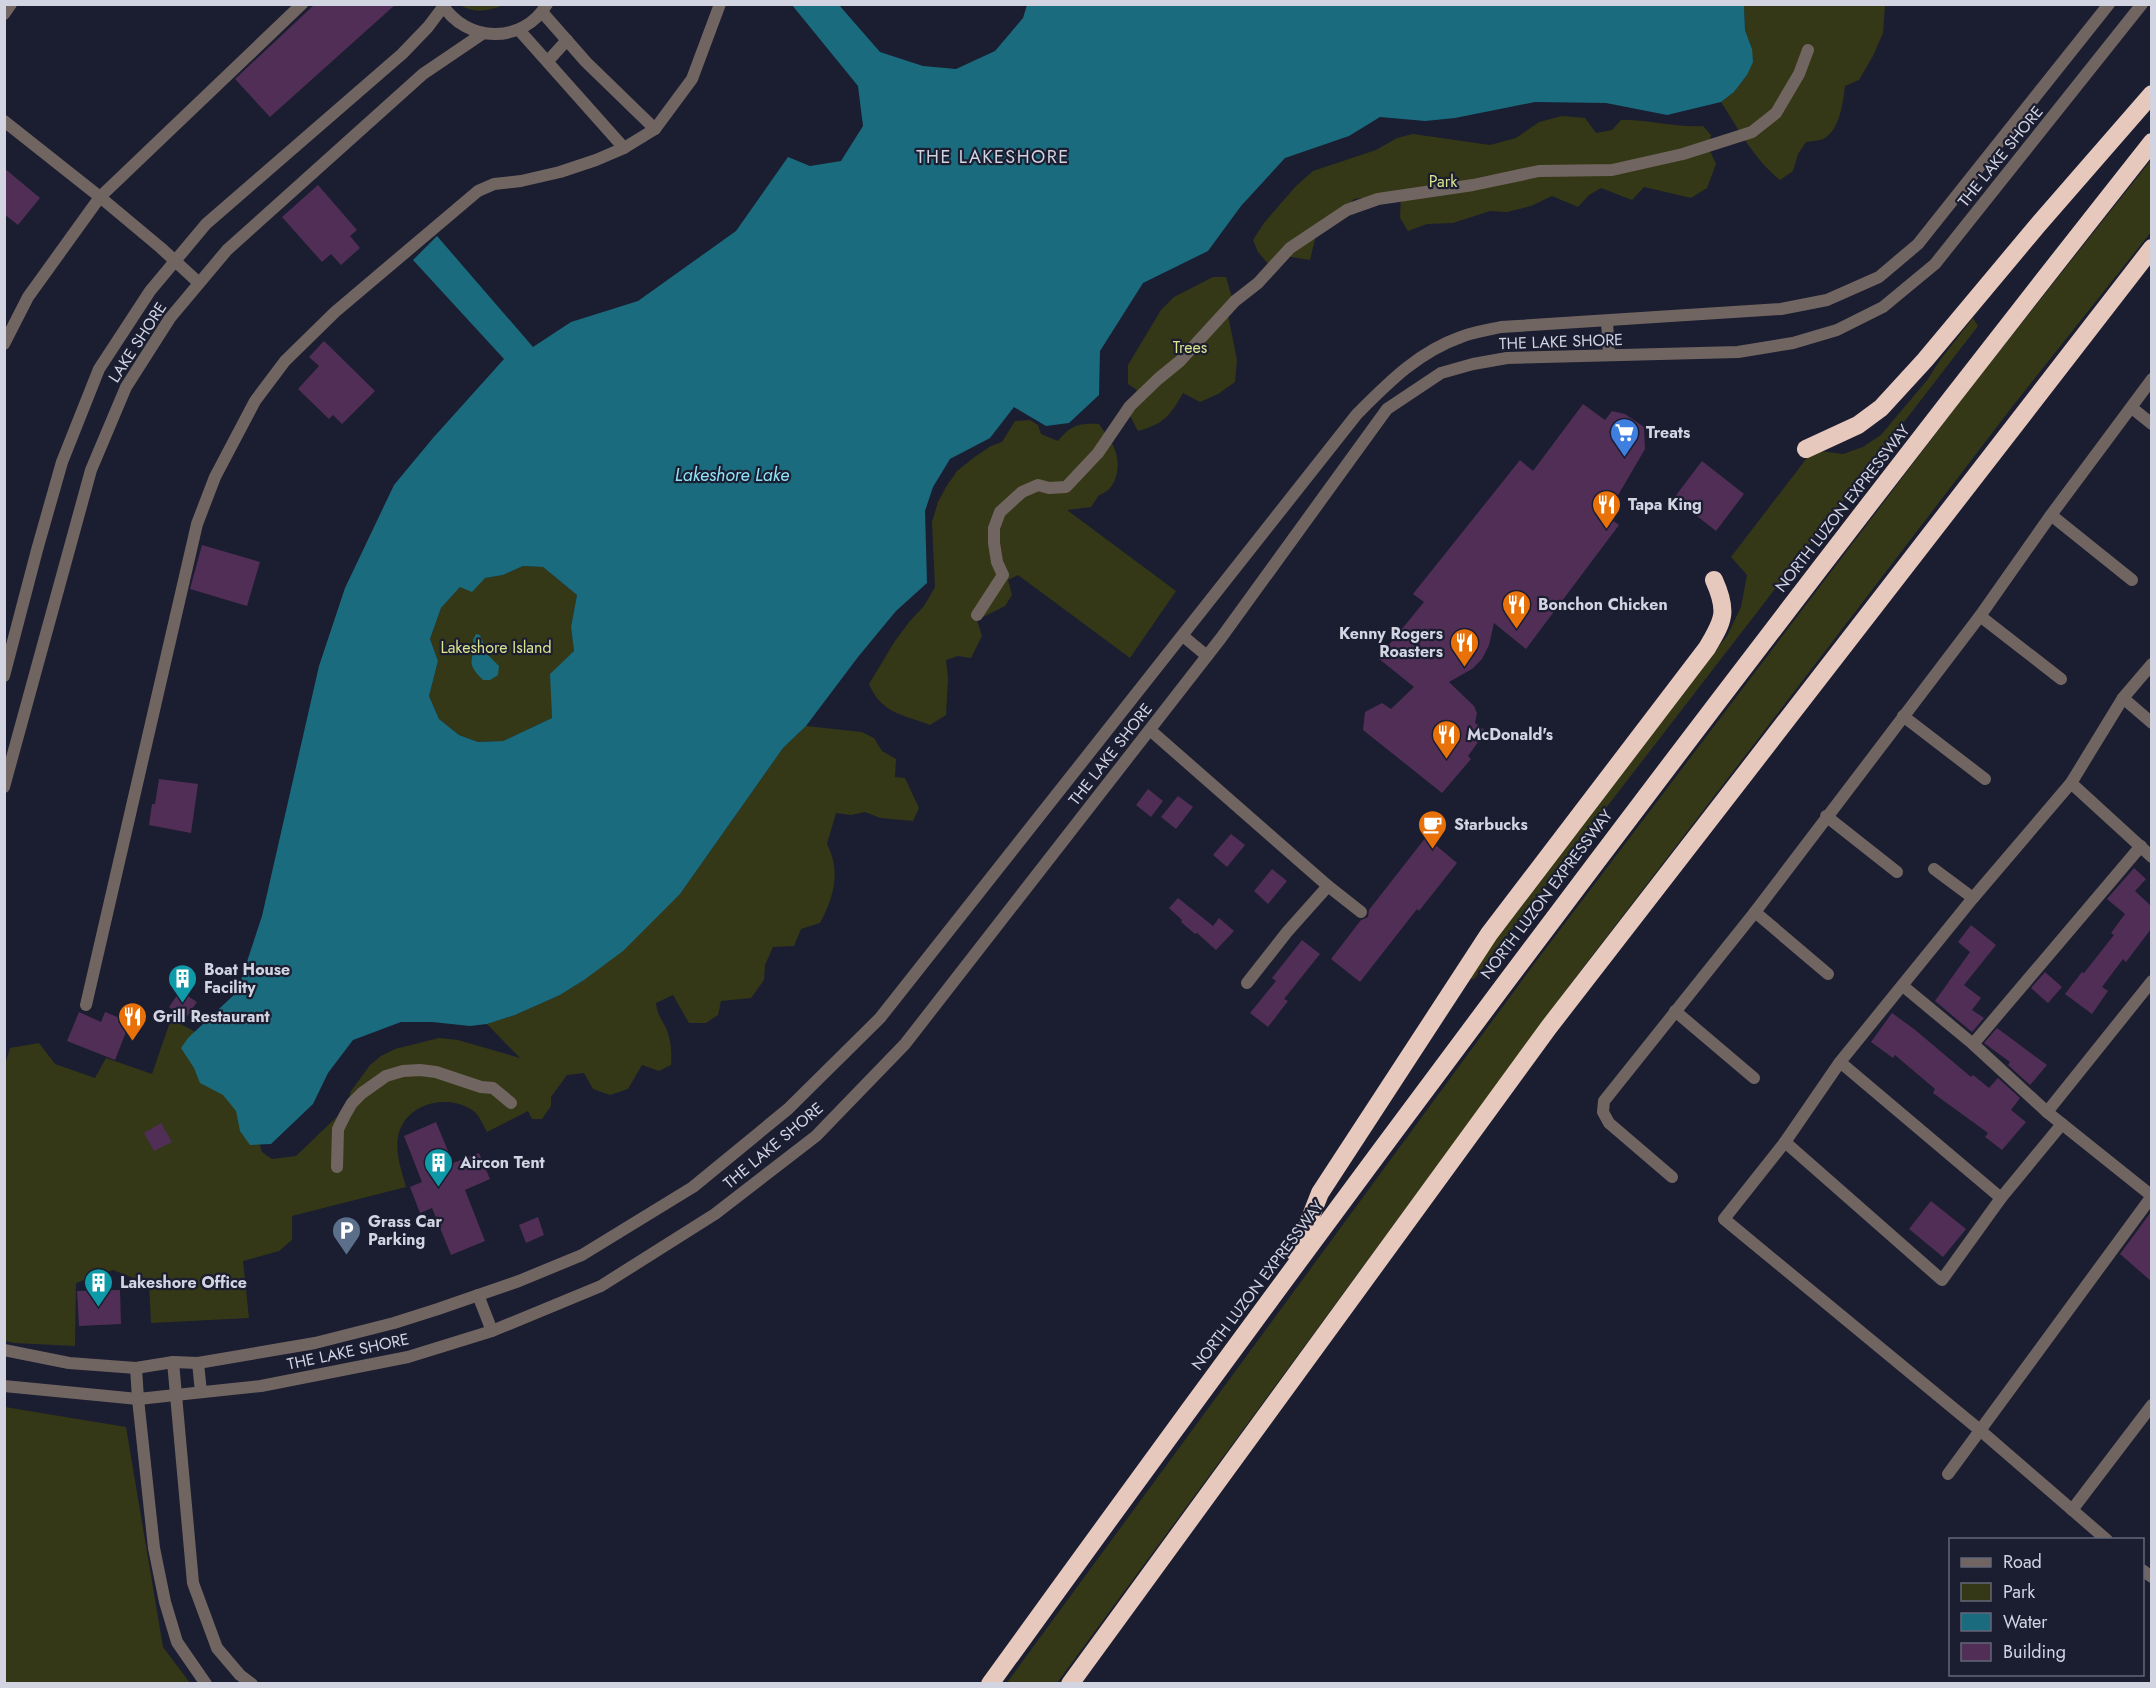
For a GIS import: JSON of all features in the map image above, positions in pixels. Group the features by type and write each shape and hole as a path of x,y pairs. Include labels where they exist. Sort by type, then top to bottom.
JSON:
{"highway":[{"path":"1806,449 1858,425 1881,408 1925,360 2151,94"},
{"name":"NORTH LUZON EXPRESSWAY","path":"990,1683 1178,1423 1500,988 1704,718 2151,142"},
{"path":"1070,1683 1549,1027 2151,248"},
{"path":"1287,1277 1320,1193 1460,977 1496,925 1707,648 1723,616 1722,598 1714,580"}],"street":[{"path":"4,14 11,4"},
{"path":"4,344 28,297 100,197 302,4"},
{"path":"86,1005 197,524 215,477 255,400 285,361 335,312 478,191 494,184 521,181 560,172 624,148 655,129 692,79 720,4"},
{"name":"THE LAKE SHORE","path":"4,1350 69,1363 136,1368 173,1362 198,1363 315,1343 394,1323 478,1295 582,1255 693,1187 789,1109 880,1018 1357,414 1389,381 1423,354 1461,337 1502,327 1781,309 1827,300 1878,277 1918,244 2109,4"},
{"name":"THE LAKE SHORE","path":"4,1386 138,1399 261,1386 408,1357 492,1331 601,1286 715,1214 816,1136 905,1044 1207,656 1387,409 1441,373 1473,364 1507,358 1738,352 1793,343 1837,330 1883,307 1935,264 2142,4"},
{"path":"443,6 455,20 468,29 482,34 501,35 519,30 531,22 544,8 586,62 655,129"},
{"name":"LAKE SHORE","path":"4,676 62,462 99,369 150,291 206,224 402,54 428,27 443,6"},
{"path":"519,30 624,148"},
{"name":"LAKE SHORE","path":"4,787 91,470 126,387 170,318 227,250 423,74 482,34"},
{"path":"548,61 567,40"},
{"path":"977,615 1003,575 997,562 994,543 994,528 1000,512 1022,492 1038,485 1049,489 1066,487 1098,453 1130,406 1180,361 1235,301 1258,283 1290,248 1300,241 1347,210 1378,199 1473,185 1539,171 1612,170 1683,154 1752,132 1776,113 1799,74 1808,50"},
{"path":"4,121 100,197 161,248 199,284"},
{"path":"1607,321 1609,355"},
{"path":"1672,1177 1609,1123 1602,1113 1604,1101 1755,912 1980,616 2050,515 2132,408 2151,379"},
{"path":"2132,408 2151,424"},
{"path":"2050,515 2132,580"},
{"path":"1980,616 2061,679"},
{"path":"1183,636 1207,656"},
{"path":"2106,1538 1981,1431 1724,1218 1785,1142 1840,1062 1972,898 2071,783 2124,698 2151,664"},
{"path":"2124,698 2151,723"},
{"path":"1903,716 1985,779"},
{"path":"1150,729 1328,886 1361,912"},
{"path":"2071,783 2151,857"},
{"path":"1826,816 1897,872"},
{"path":"1973,1044 2140,846"},
{"path":"1934,869 1972,898"},
{"path":"1247,983 1287,932 1328,886"},
{"path":"1755,912 1828,974"},
{"path":"2047,1112 2151,981"},
{"path":"1902,986 1973,1044 2047,1112 2151,1196 1948,1474"},
{"path":"1675,1011 1754,1078"},
{"path":"1840,1062 2001,1198"},
{"path":"337,1167 339,1129 345,1115 362,1093 386,1076 403,1071 436,1072 481,1087 493,1088 511,1103"},
{"path":"1785,1142 1942,1280 2001,1198 2062,1124"},
{"path":"478,1295 492,1331"},
{"path":"173,1362 178,1395 193,1583 217,1648 237,1679 252,1683"},
{"path":"198,1363 201,1392"},
{"path":"136,1368 154,1548 165,1602 177,1642 206,1683"},
{"path":"2072,1510 2151,1405"}],"green space":[{"path":"460,5 504,5 482,11 471,10"},
{"path":"1744,5 1885,5 1883,33 1859,80 1845,86 1840,115 1834,128 1825,138 1806,142 1798,154 1793,171 1780,180 1755,153 1721,102 1734,92 1747,75 1752,49 1745,30"},
{"name":"Park","path":"1562,116 1585,118 1596,133 1612,130 1621,120 1703,126 1711,135 1709,149 1716,164 1707,188 1691,198 1644,187 1632,200 1601,188 1589,195 1578,207 1552,196 1531,206 1507,212 1490,211 1453,223 1427,224 1408,231 1400,218 1401,194 1354,199 1338,217 1316,235 1310,260 1285,256 1269,265 1258,252 1253,240 1264,223 1296,186 1313,171 1376,150 1397,138 1413,134 1490,145 1516,138 1539,122"},
{"path":"2151,160 2151,232 2012,407 1572,982 1057,1683 1006,1684 1534,964 1971,387"},
{"name":"Trees","path":"1213,277 1226,277 1232,298 1228,315 1237,360 1235,382 1218,394 1200,402 1183,393 1165,418 1138,431 1128,412 1137,390 1128,384 1128,365 1161,310 1174,297"},
{"path":"1973,318 1978,326 1474,979 1469,979 1468,975 1628,761 1727,636 1741,607 1747,575 1731,557 1813,450 1843,454 1863,447 1881,435 1928,379"},
{"path":"1030,420 1038,425 1041,434 1058,441 1067,431 1076,426 1099,424 1117,456 1114,483 1099,495 1091,507 1067,510 1176,591 1130,658 1018,575 1008,580 1012,595 1005,606 977,620 982,636 971,658 958,656 946,660 948,678 946,715 930,725 894,712 880,702 869,684 895,641 924,606 935,587 932,522 938,502 957,471 991,446 1002,442 1015,421"},
{"name":"Lakeshore Island","path":"523,566 543,567 577,595 571,627 574,651 551,674 552,718 503,741 478,742 459,735 439,719 429,696 438,661 430,639 441,608 460,587 485,578 503,575"},
{"path":"806,726 862,732 874,738 882,751 896,759 895,777 905,778 919,808 913,821 880,818 865,812 851,815 836,813 827,844 834,864 834,884 820,923 801,929 794,946 773,947 765,965 764,980 751,998 721,1001 718,1015 706,1023 689,1023 673,995 656,1003 670,1040 671,1065 659,1071 642,1065 628,1089 610,1095 593,1089 584,1073 567,1075 551,1097 551,1106 542,1119 532,1119 528,1111 487,1132 477,1114 462,1105 439,1102 417,1109 408,1116 402,1126 397,1143 406,1187 292,1216 292,1240 279,1251 243,1261 249,1318 151,1323 149,1284 113,1270 76,1283 75,1346 5,1341 4,1068 10,1048 39,1043 55,1064 95,1078 106,1058 152,1074 171,1019 203,1036 253,1124 262,1152 272,1159 296,1156 346,1108 351,1091 370,1065 395,1049 439,1038 458,1040 520,1058 487,1024 515,1015 560,995 584,980 680,894 783,748"},
{"path":"5,1407 126,1427 163,1647 190,1683 5,1683"}],"water":[{"name":"Lakeshore Lake","path":"792,5 839,5 880,52 923,66 956,69 995,51 1023,18 1027,5 1744,5 1745,30 1752,49 1753,62 1747,75 1734,92 1721,102 1667,115 1606,103 1535,102 1455,118 1425,121 1380,117 1349,136 1285,158 1241,206 1208,251 1143,283 1100,351 1099,395 1069,423 1046,426 1014,407 990,438 950,459 933,487 925,511 927,583 896,611 806,726 783,748 680,894 623,951 560,995 515,1015 487,1024 470,1026 401,1022 353,1040 328,1073 313,1104 271,1144 250,1145 240,1131 236,1111 223,1095 200,1083 194,1068 181,1048 188,1038 237,992 262,916 319,666 345,588 394,485 504,359 413,260 437,236 533,347 571,322 638,301 736,231 788,157 810,166 841,161 863,126 858,86","holes":["523,566 543,567 577,595 571,627 574,651 550,674 552,718 503,741 478,742 459,735 439,719 429,696 438,661 430,639 441,608 460,587 472,592 485,578 503,575"]},
{"path":"476,634 480,635 488,655 499,666 498,675 490,680 483,680 473,668 473,640"}],"building":[{"path":"315,4 396,4 270,117 235,79"},
{"path":"4,168 40,198 18,225 4,214"},
{"path":"318,185 357,230 350,236 360,248 341,265 331,254 322,262 282,217"},
{"path":"324,341 375,391 342,424 333,415 329,419 298,389 319,366 309,357"},
{"path":"1583,404 1605,420 1612,411 1625,414 1644,427 1645,449 1606,516 1619,525 1526,649 1494,623 1489,645 1482,659 1472,669 1449,682 1474,706 1477,713 1475,723 1486,731 1468,756 1471,759 1442,793 1363,730 1365,712 1382,703 1391,709 1414,687 1378,658 1424,602 1413,594 1520,460 1533,471"},
{"path":"1702,461 1744,494 1716,531 1674,498"},
{"path":"202,545 260,562 247,606 190,589"},
{"path":"159,779 198,784 191,833 149,825"},
{"path":"1148,789 1163,801 1151,817 1136,805"},
{"path":"1178,796 1193,807 1176,829 1161,817"},
{"path":"1231,834 1245,845 1227,867 1213,855"},
{"path":"1426,837 1457,863 1419,911 1417,909 1360,982 1331,959 1361,920 1368,917 1369,910"},
{"path":"2134,868 2146,879 2135,891 2151,906 2151,929 2126,962 2123,959 2102,987 2108,991 2092,1014 2065,994 2114,935 2111,933 2125,914 2107,899"},
{"path":"1272,869 1287,881 1268,904 1254,891"},
{"path":"1178,898 1213,926 1219,918 1234,931 1216,950 1181,922 1182,920 1169,908"},
{"path":"1971,925 1996,945 1964,985 1981,998 1972,1010 1984,1018 1972,1032 1935,1001 1970,952 1958,942"},
{"path":"1302,940 1320,954 1284,999 1288,1001 1268,1027 1250,1013 1276,981 1272,978"},
{"path":"2045,972 2062,987 2048,1003 2031,988"},
{"name":"Boat House Facility","path":"180,991 197,1002 186,1018 169,1007"},
{"path":"79,1012 101,1022 105,1012 130,1022 115,1060 67,1041"},
{"path":"1892,1013 1971,1077 1973,1075 1989,1088 1998,1078 2020,1098 2011,1110 2026,1122 2002,1150 1985,1137 1988,1133 1933,1093 1935,1089 1895,1055 1893,1058 1871,1042"},
{"path":"1997,1028 2047,1065 2030,1085 2008,1065 2010,1062 1984,1043"},
{"name":"Aircon Tent","path":"436,1122 453,1163 479,1153 490,1179 465,1190 485,1241 451,1255 432,1208 420,1213 410,1187 422,1182 404,1136"},
{"path":"161,1123 172,1142 154,1151 144,1133"},
{"path":"1931,1201 1966,1229 1943,1257 1909,1229"},
{"path":"2151,1212 2151,1281 2120,1254"},
{"path":"538,1217 544,1235 526,1243 519,1225"},
{"name":"Lakeshore Office","path":"120,1290 121,1324 79,1326 77,1291"}],"place":[{"name":"Treats","path":"1625,458"},
{"name":"Tapa King","path":"1607,530"},
{"name":"Bonchon Chicken","path":"1517,630"},
{"name":"Kenny Rogers Roasters","path":"1464,668"},
{"name":"McDonald's","path":"1446,760"},
{"name":"Starbucks","path":"1433,850"},
{"name":"Boat House Facility","path":"183,1004"},
{"name":"Grill Restaurant","path":"132,1042"},
{"name":"Aircon Tent","path":"439,1188"},
{"name":"Grass Car Parking","path":"347,1256"},
{"name":"Lakeshore Office","path":"99,1308"}],"district":[{"name":"THE LAKESHORE","path":"993,157"}]}
